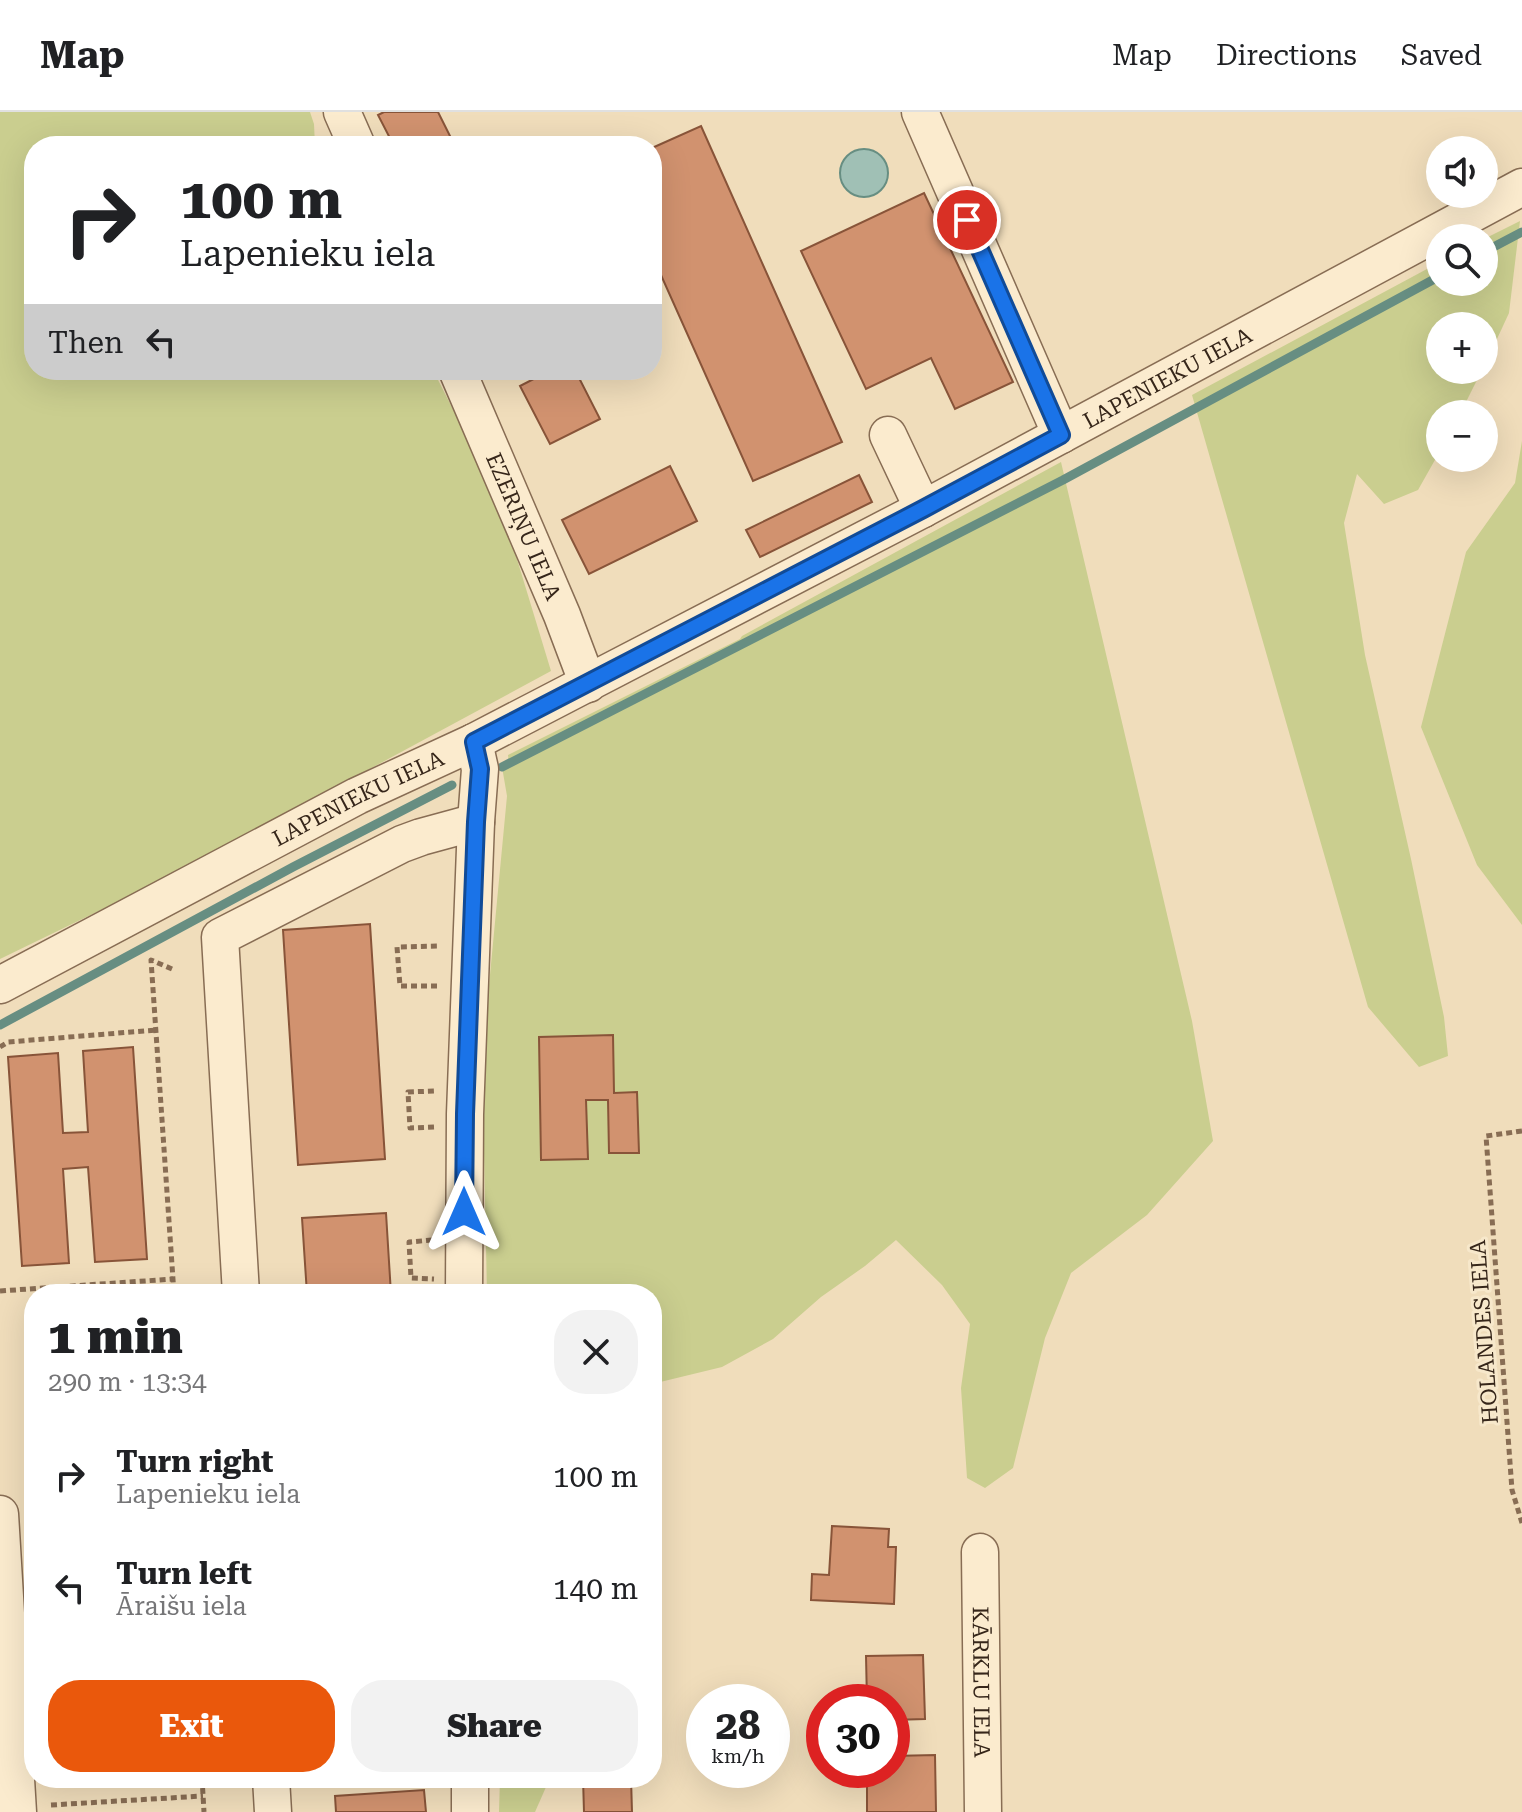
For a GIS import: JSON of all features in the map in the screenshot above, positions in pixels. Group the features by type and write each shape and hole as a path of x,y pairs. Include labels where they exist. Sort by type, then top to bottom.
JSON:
{"street":[{"path":"342,112 353,136"},
{"path":"920,112 1061,435"},
{"name":"LAPENIEKU IELA","path":"0,985 357,796 474,742 923,509 1522,187"},
{"name":"EZERIŅU IELA","path":"461,380 562,615 588,684"},
{"path":"888,435 923,509"},
{"path":"453,1284 465,1114 480,769 474,742"},
{"path":"240,1284 220,937 402,844 476,822"},
{"path":"0,1514 18,1809"},
{"name":"KĀRKLU IELA","path":"980,1552 983,1812"},
{"path":"272,1788 273,1812"},
{"path":"470,1788 470,1812"}],"path":[{"path":"443,986 400,986 397,947 438,946 445,942"},
{"path":"172,969 151,960 173,1284"},
{"path":"0,1047 8,1042 156,1030"},
{"path":"443,1133 434,1127 410,1128 408,1092 433,1092 444,1086"},
{"name":"HOLANDES IELA","path":"1522,1131 1486,1136 1512,1490 1522,1523"},
{"path":"439,1240 409,1242 411,1278 439,1284"},
{"path":"101,1284 173,1279"},
{"path":"0,1291 24,1289"},
{"path":"203,1788 204,1812"},
{"path":"18,1809 203,1796"}],"green space":[{"path":"0,112 310,112 315,136 24,136 24,380 438,380 499,500 551,671 181,871 0,959"},
{"path":"1520,221 1509,313 1498,337 1498,312 1426,312 1426,384 1475,384 1467,400 1426,400 1428,472 1418,490 1384,504 1357,474 1344,523 1365,655 1444,1017 1448,1056 1419,1067 1368,1007 1192,395 1426,270 1426,296 1498,296 1498,232"},
{"path":"1522,441 1522,925 1477,865 1421,727 1466,552 1515,483"},
{"path":"1061,462 1192,1021 1213,1141 1147,1215 1071,1273 1045,1338 1013,1468 985,1488 967,1478 961,1388 970,1324 942,1285 896,1240 821,1297 773,1339 722,1367 662,1382 662,1284 487,1284 482,1059 507,796 502,767 509,763 508,755 742,636"},
{"path":"500,1788 546,1788 535,1812 499,1812"}],"water":[{"path":"864,149 881,156 888,173 881,190 864,197 847,190 840,173 847,156"}],"building":[{"path":"384,112 438,112 450,136 389,136 378,115"},
{"path":"701,126 842,442 753,481 662,277 662,144"},
{"path":"924,193 1013,382 955,409 931,358 866,389 801,251"},
{"path":"532,380 580,380 600,419 550,444 520,386"},
{"path":"670,466 697,521 589,574 562,520"},
{"path":"859,475 872,502 760,557 746,530"},
{"path":"370,924 385,1159 298,1165 283,930"},
{"path":"613,1035 614,1093 637,1092 639,1153 609,1153 608,1100 586,1100 588,1159 541,1160 539,1037"},
{"path":"133,1047 147,1259 95,1262 88,1167 63,1169 69,1263 22,1266 8,1057 58,1053 63,1133 88,1132 83,1051"},
{"path":"386,1213 390,1284 306,1284 302,1218"},
{"path":"832,1526 889,1529 888,1547 896,1547 894,1604 811,1600 812,1574 829,1575"},
{"path":"923,1655 925,1719 910,1719 910,1684 867,1684 866,1656"},
{"path":"935,1755 936,1812 867,1812 867,1788 910,1788 910,1756"},
{"path":"583,1788 631,1788 632,1812 584,1812"},
{"path":"424,1790 426,1812 336,1812 335,1796"}],"waterway":[{"path":"1498,245 1522,232"},
{"path":"502,767 1063,480 1426,284"},
{"path":"0,1025 452,785"}],"route":[{"path":"464,1212 465,1114 480,769 474,742 1061,435 967,220"}]}
